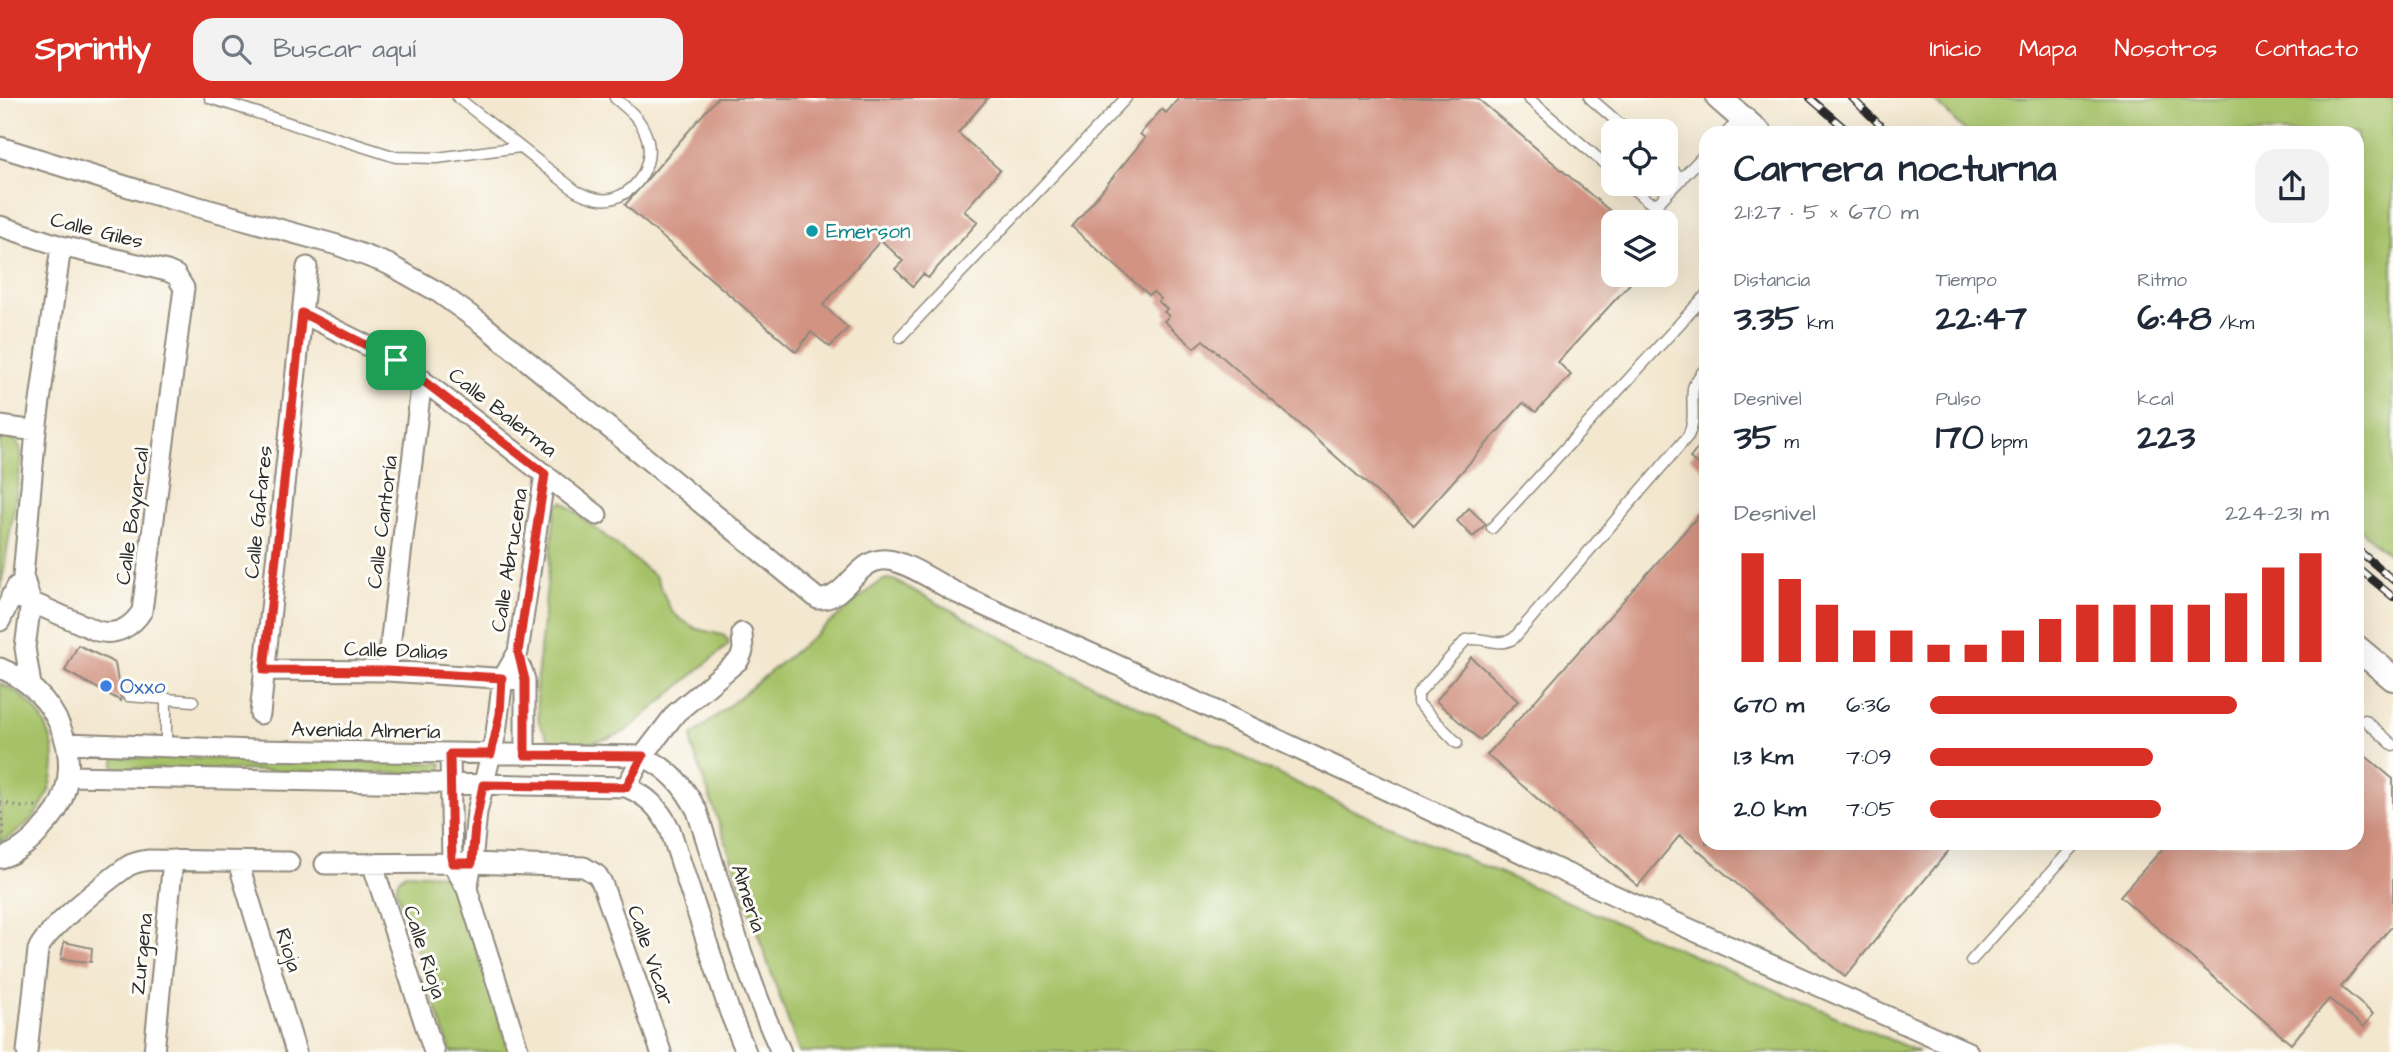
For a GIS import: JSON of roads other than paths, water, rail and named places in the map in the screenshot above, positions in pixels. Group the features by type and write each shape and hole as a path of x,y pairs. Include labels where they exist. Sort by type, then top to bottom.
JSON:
{"street":[{"path":"1719,98 1740,126"},
{"path":"0,147 148,193 337,245 388,264 438,292 481,323 818,598 825,599 837,594 878,560 898,562 963,596 1282,740 1368,783 1650,912 1968,1052"},
{"name":"Calle Giles","path":"0,226 61,246 167,271 181,281"},
{"path":"31,685 25,648 32,602 23,576 36,431 61,246"},
{"name":"Calle Gafares","path":"260,715 307,267"},
{"name":"Calle Bayarcal","path":"10,596 32,602 97,632 108,634 128,625 142,611 184,296 181,281"},
{"name":"Calle Balerma","path":"302,313 396,360 597,515"},
{"name":"Calle Cantoría","path":"387,671 422,379"},
{"path":"0,426 36,431"},
{"name":"Calle Abrucena","path":"525,755 525,680 518,652 545,474"},
{"path":"0,621 10,596 23,576"},
{"path":"626,787 643,756 676,713 739,660 743,652 741,633"},
{"name":"Calle Abrucena","path":"491,754 500,714 502,678 518,652"},
{"path":"2364,654 2393,678"},
{"path":"0,668 31,685 53,711 66,743 68,776 57,809 35,838 0,858"},
{"name":"Calle Dalias","path":"264,670 387,671 525,680"},
{"name":"Avenida Almería","path":"66,743 450,754 643,756 662,766"},
{"path":"450,754 452,863 467,889 519,1052"},
{"path":"467,889 475,826 491,754"},
{"name":"Almería","path":"662,766 682,786 697,811 762,1012 781,1052"},
{"path":"68,776 626,787 641,793 654,804 670,830 730,1013 746,1052"},
{"path":"27,1052 38,950 42,941 56,926 128,866 149,860 289,862"},
{"name":"Zurgena","path":"154,1052 173,860"},
{"name":"Rioja","path":"238,862 296,1052"},
{"path":"325,864 373,866 472,863"},
{"name":"Calle Vicar","path":"472,863 584,867 597,875 661,1052"},
{"name":"Calle Rioja","path":"373,866 434,1052"}],"lane":[{"path":"210,98 396,157 437,158 520,147"},
{"path":"458,98 576,191 604,200 617,198 643,175 649,161 649,144 643,128 634,115 615,98"},
{"path":"900,337 1126,98"},
{"path":"1528,98 1601,161"},
{"path":"1590,98 1614,119"},
{"path":"1678,182 1699,160"},
{"path":"1678,174 1682,178"},
{"path":"1643,196 1654,204 1665,196"},
{"path":"1492,528 1699,303"},
{"path":"1457,743 1419,703 1418,694 1466,640 1476,638 1503,643 1514,638 1688,436 1693,421 1693,388 1699,376"},
{"path":"128,696 193,701"},
{"path":"166,698 166,747"},
{"path":"2365,720 2393,745"},
{"path":"1971,961 2071,850"}],"railway":[{"path":"1810,98 1842,126"},
{"path":"1852,98 1881,126"},
{"path":"2364,555 2393,580"},
{"path":"2364,573 2393,597"}],"place":[{"name":"Emerson","path":"812,231"},
{"name":"Oxxo","path":"106,686"}]}
